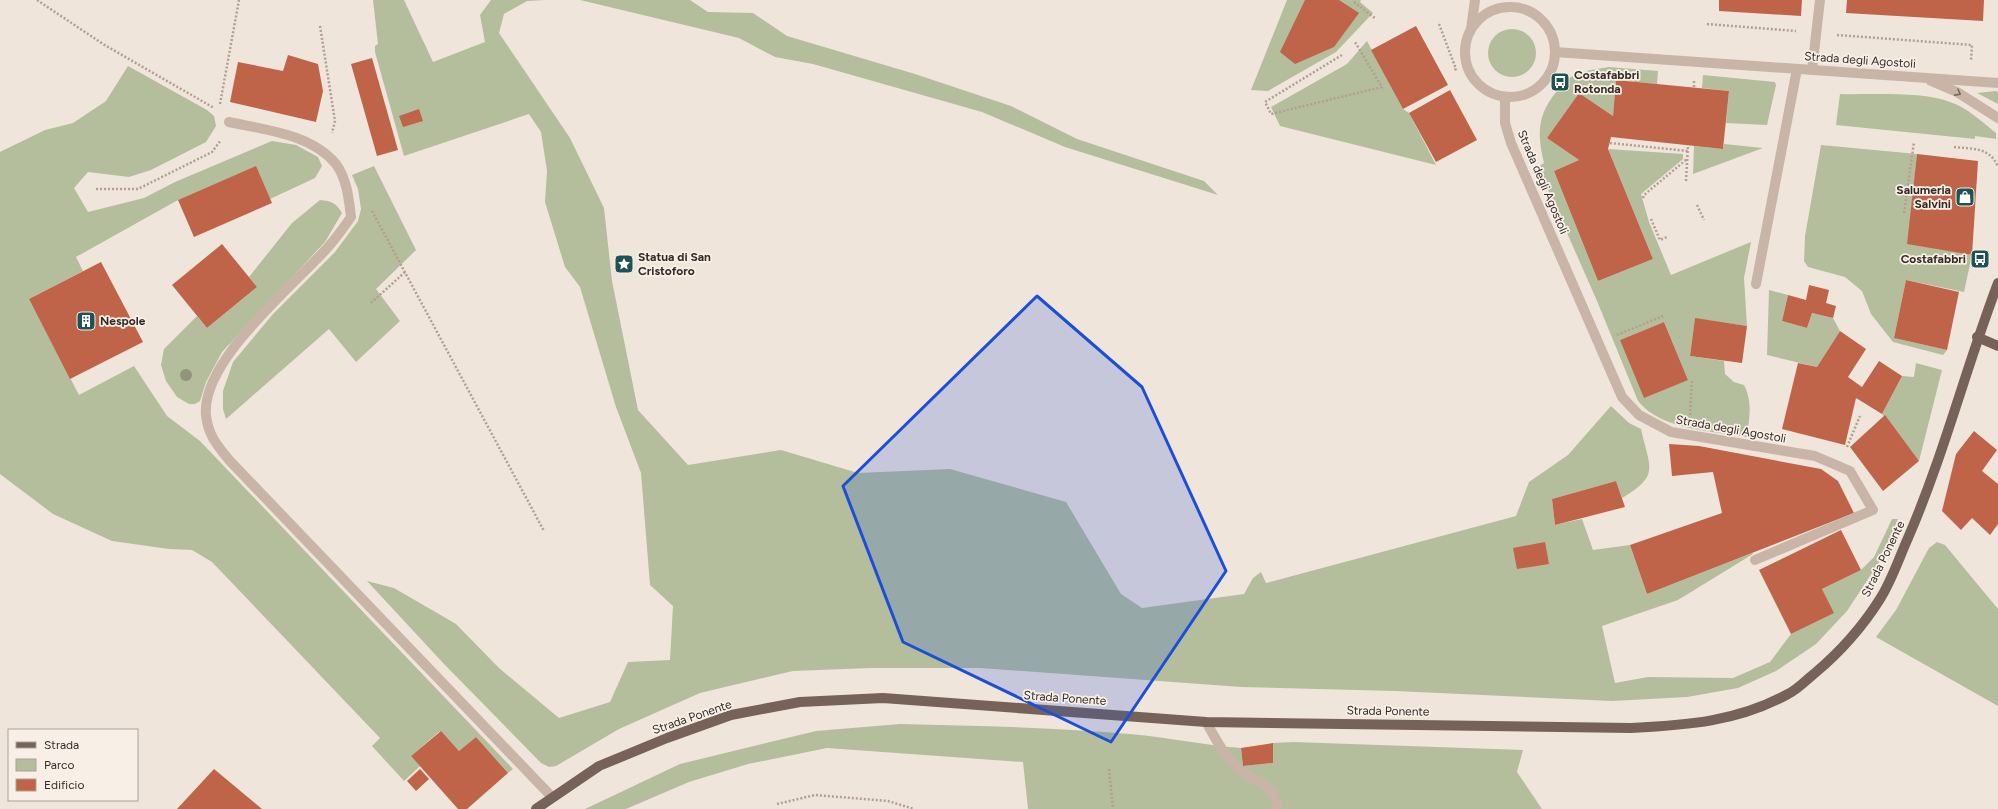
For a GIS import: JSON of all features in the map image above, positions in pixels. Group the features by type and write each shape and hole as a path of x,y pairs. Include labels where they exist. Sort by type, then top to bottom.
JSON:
{"main road":[{"name":"Strada Ponente","path":"536,809 599,766 667,738 730,715 800,702 883,698 1206,722 1631,728 1690,725 1739,715 1789,694 1826,663 1861,626 1881,598 1923,504 1960,398 1977,337 1998,283"},
{"path":"1977,337 1998,346"}],"street":[{"path":"1471,29 1481,18 1494,10 1521,5 1534,14 1549,30 1554,41 1555,52 1553,67 1545,81 1534,91 1520,97 1505,97 1492,94 1481,87 1473,78 1467,66 1465,53 1466,40 1471,29 1475,0"},
{"path":"1812,70 1820,0"},
{"name":"Strada degli Agostoli","path":"1555,52 1998,83"},
{"name":"Strada degli Agostoli","path":"1756,284 1797,69"},
{"name":"Strada degli Agostoli","path":"1922,78 1957,92 1998,118"},
{"name":"Strada degli Agostoli","path":"1505,97 1505,123 1510,143 1622,397 1639,415 1671,432 1815,456 1850,471 1873,510 1755,560"},
{"path":"229,122 296,137 320,149 337,165 348,190 351,217 330,246 273,304 227,355 211,386 206,414 211,436 229,460 552,797"},
{"path":"1206,722 1220,746 1237,768 1265,784 1274,794 1278,809"}],"path":[{"path":"37,0 103,44 211,106 229,122 226,134 212,152 138,189 96,189"},
{"path":"218,112 239,0"},
{"path":"1354,2 1376,19"},
{"path":"1438,24 1456,69 1453,71"},
{"path":"1707,24 1972,45 1971,65"},
{"path":"320,26 335,121 331,136 320,149"},
{"path":"1342,55 1265,102 1271,114 1382,87 1355,42"},
{"path":"1904,213 1914,142"},
{"path":"1610,143 1688,151"},
{"path":"1686,181 1688,145"},
{"path":"1954,147 1984,151 1994,157 1998,167"},
{"path":"1643,198 1644,195 1687,159"},
{"path":"348,190 373,213 544,531"},
{"path":"1697,205 1704,220"},
{"path":"1651,219 1660,240 1667,236"},
{"path":"371,303 405,272"},
{"path":"1598,342 1663,316"},
{"path":"1688,435 1692,380"},
{"path":"1845,452 1860,416"},
{"path":"1109,769 1113,809"},
{"path":"777,804 815,795 888,801 914,809"}],"highlighted area":[{"path":"1037,296 1142,387 1226,571 1111,742 903,642 843,486"}],"green space":[{"path":"373,0 404,0 433,62 485,42 480,15 491,0 545,0 527,1 504,14 499,33 570,138 604,208 612,281 638,410 688,465 781,450 858,473 950,469 1066,502 1121,594 1142,608 1244,594 1253,578 1261,572 1266,583 1516,516 1529,482 1568,455 1611,406 1629,423 1641,429 1649,462 1647,477 1634,490 1622,498 1616,481 1552,499 1555,525 1582,519 1593,550 1630,545 1647,594 1752,553 1753,554 1678,600 1602,626 1615,683 1648,677 1733,678 1770,662 1791,634 1833,613 1822,589 1861,570 1874,557 1892,519 1898,519 1880,561 1847,611 1816,644 1776,671 1738,688 1687,697 1612,701 1395,691 1241,687 980,668 871,668 793,671 700,693 619,729 556,766 549,767 541,763 444,664 367,581 394,588 456,624 499,668 559,718 610,702 628,662 670,660 673,606 650,585 641,473 616,407 580,287 565,267 545,202 547,171 541,132 529,114 404,156 375,52 375,46 378,44"},
{"path":"580,0 690,0 708,12 753,13 787,36 915,74 1011,106 1077,139 1204,181 1218,195 1065,147 982,112 813,64 775,57 739,38"},
{"path":"1287,0 1361,0 1360,2 1373,13 1336,52 1268,91 1251,90"},
{"path":"1512,29 1521,31 1529,36 1534,44 1536,53 1534,62 1529,70 1521,75 1512,77 1503,75 1495,70 1490,62 1488,53 1490,44 1495,36 1503,31"},
{"path":"1367,41 1403,109 1409,113 1436,165 1280,126 1271,107 1347,64"},
{"path":"128,66 207,110 214,116 216,126 206,142 151,170 129,177 88,172 74,188 88,212 144,198 175,182 272,141 296,145 318,157 322,166 315,178 270,199 255,167 178,200 76,257 83,271 29,299 79,395 134,366 167,416 200,441 513,769 508,773 476,737 459,751 440,731 411,756 420,766 404,781 372,746 380,738 212,562 192,550 169,549 112,541 53,514 0,474 0,152 45,130 73,123 106,101"},
{"path":"1609,67 1658,71 1657,84 1616,80 1613,116 1579,93 1547,138 1579,160 1554,171 1598,281 1653,259 1608,149 1683,154 1683,159 1641,194 1649,222 1671,275 1751,242 1744,278 1747,326 1695,319 1690,356 1724,361 1725,374 1734,382 1744,385 1749,398 1747,437 1703,431 1673,424 1648,411 1638,401 1597,301 1538,167 1544,163 1540,143 1540,125 1550,100 1571,77 1586,71","holes":["1664,322 1688,380 1620,340"]},
{"path":"1703,75 1775,82 1776,85 1767,125 1726,123 1729,91 1702,88"},
{"path":"1996,91 1998,92 1998,104 1977,93"},
{"path":"1840,94 1896,94 1925,96 1950,102 1969,112 1980,120 1996,133 1996,139 1975,136 1975,139 1836,125"},
{"path":"1724,144 1763,148 1693,174 1694,146 1723,149"},
{"path":"1821,145 1917,154 1908,243 1972,255 1964,292 1906,280 1894,338 1947,350 1943,355 1893,342 1871,314 1862,291 1845,277 1808,267 1804,261 1805,236"},
{"path":"374,166 416,250 376,289 400,321 356,362 329,329 226,419 223,409 223,391 233,362 273,314 335,252 358,221 361,209 358,189 352,175"},
{"path":"320,200 333,203 342,213 325,242 222,352 206,382 200,401 195,404 189,404 177,397 166,381 161,365 164,349 197,316 207,328 257,287 249,277 292,223"},
{"path":"1769,290 1788,295 1782,321 1807,328 1812,313 1833,318 1840,331 1817,367 1767,355"},
{"path":"1916,363 1942,370 1919,461 1882,414 1902,376 1914,377"},
{"path":"1937,542 1945,545 1998,609 1998,706 1876,637 1896,610 1929,548"},
{"path":"900,724 1043,728 1157,737 1241,748 1243,766 1273,763 1273,743 1293,742 1523,750 1517,772 1542,809 1028,809 1023,762 827,748 748,764 689,782 626,809 585,809 680,764 816,731"}],"building":[{"path":"1305,0 1339,0 1359,13 1334,47 1295,64 1280,52"},
{"path":"1719,0 1802,0 1801,16 1719,11"},
{"path":"1847,0 1984,0 1983,21 1846,13"},
{"path":"1416,26 1448,85 1403,109 1371,50"},
{"path":"288,55 318,64 323,91 316,122 230,102 238,62 283,71"},
{"path":"372,58 398,150 377,156 351,64"},
{"path":"1616,80 1729,91 1723,149 1611,137 1608,149 1653,259 1598,281 1554,171 1579,160 1547,138 1579,93 1613,116"},
{"path":"1450,90 1477,140 1436,162 1409,113"},
{"path":"419,109 423,121 403,127 399,116"},
{"path":"1917,154 1978,161 1972,255 1907,244"},
{"path":"256,166 272,203 194,237 178,200"},
{"path":"222,244 257,287 207,328 172,285"},
{"name":"Nespole","path":"101,262 143,342 70,379 29,299"},
{"path":"1906,280 1959,292 1947,350 1894,338"},
{"path":"1809,285 1829,290 1826,303 1836,306 1833,318 1812,313 1807,328 1782,321 1788,295 1806,300"},
{"path":"1695,318 1747,326 1742,363 1690,356"},
{"path":"1664,322 1688,380 1644,398 1620,340"},
{"path":"1840,331 1866,349 1848,377 1862,387 1879,361 1902,376 1882,414 1856,398 1845,445 1782,429 1798,363 1817,367"},
{"path":"1885,415 1919,461 1883,491 1850,447"},
{"path":"1974,431 1997,450 1982,471 1998,484 1998,524 1990,535 1972,518 1961,530 1942,511 1956,454"},
{"path":"1669,444 1699,446 1821,469 1838,481 1854,513 1647,594 1630,545 1722,513 1713,472 1672,476"},
{"path":"1616,481 1625,507 1555,525 1552,499"},
{"path":"1841,530 1861,570 1822,589 1834,613 1791,634 1759,570"},
{"path":"1545,542 1549,564 1517,569 1513,548"},
{"path":"441,731 459,751 476,737 508,773 467,809 458,809 411,756"},
{"path":"1273,743 1273,763 1243,766 1241,748"},
{"path":"214,769 262,809 177,809"},
{"path":"420,769 429,779 416,791 407,781"}],"place":[{"name":"Costafabbri Rotonda","path":"1560,82"},
{"name":"Salumeria Salvini","path":"1965,197"},
{"name":"Costafabbri","path":"1980,259"},
{"name":"Statua di San Cristoforo","path":"624,264"},
{"name":"Nespole","path":"86,321"}]}
